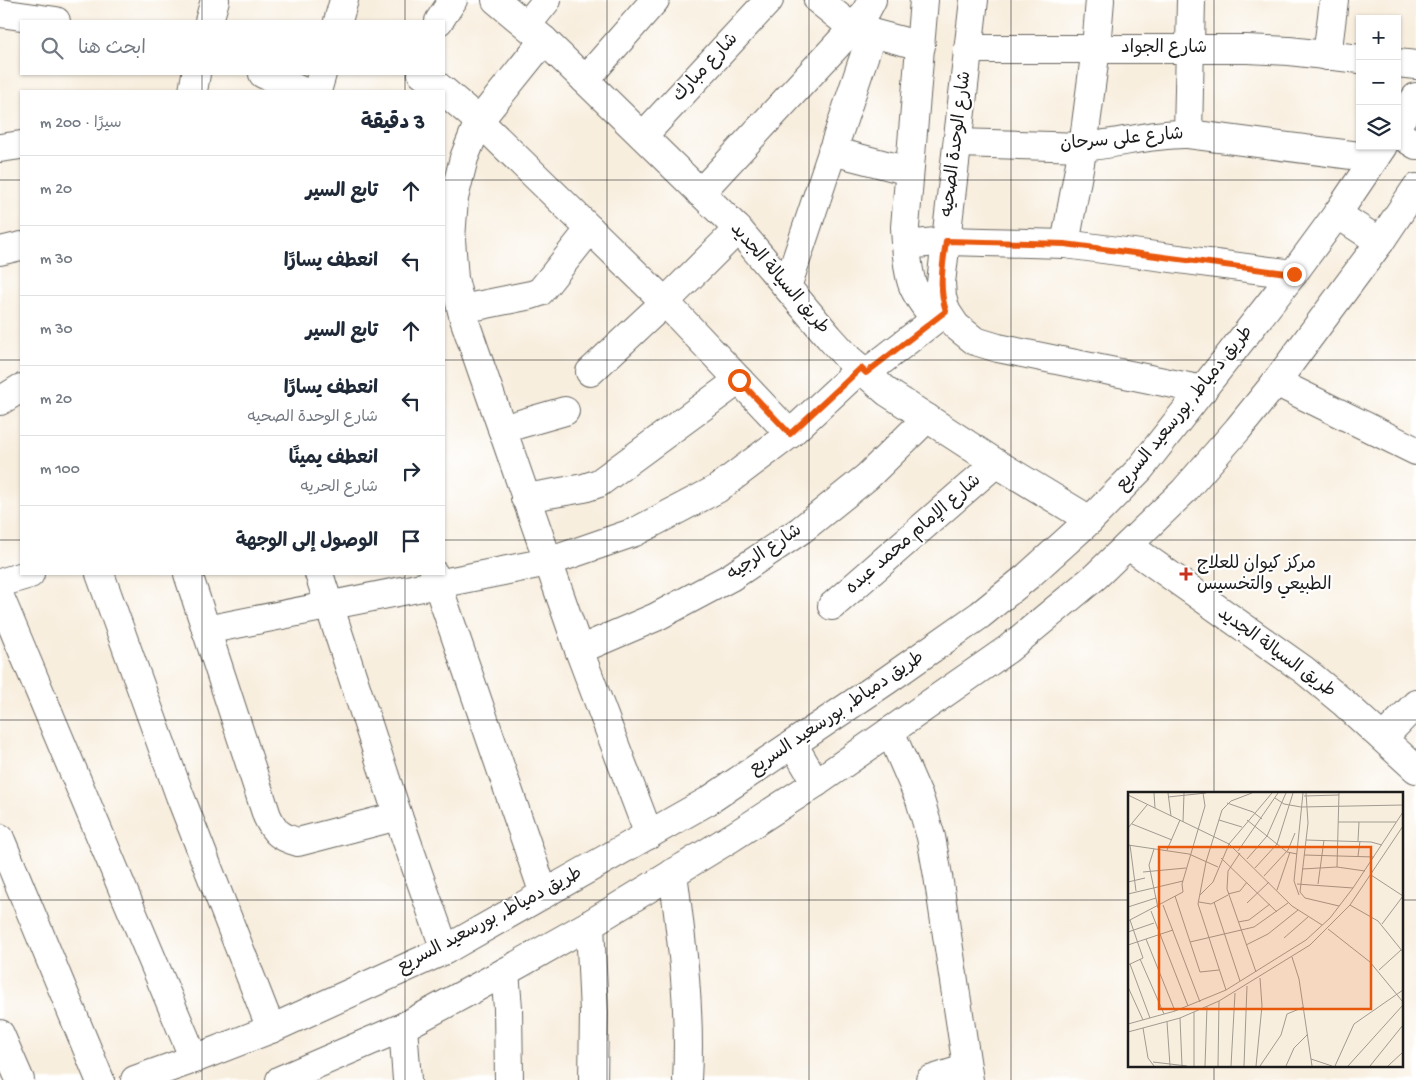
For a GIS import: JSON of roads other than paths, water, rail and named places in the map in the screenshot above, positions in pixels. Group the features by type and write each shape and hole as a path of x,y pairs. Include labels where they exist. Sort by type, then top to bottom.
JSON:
{"main road":[{"path":"54,20 62,0"},
{"path":"209,20 215,0"},
{"path":"338,20 344,0"},
{"path":"440,20 452,0"},
{"name":"طريق السيالة الجديد","path":"496,0 535,32 738,229 848,358 887,392 996,463 1090,520"},
{"path":"547,0 535,32 479,121 464,158 454,198 451,238 456,319 502,429 579,650 649,835"},
{"path":"585,80 655,0"},
{"name":"شارع مبارك","path":"643,136 769,0"},
{"path":"818,0 862,31 921,46"},
{"path":"787,287 832,151 862,31 864,15 872,0"},
{"path":"206,630 329,606 436,579 548,562 635,532 717,489 790,434 863,371 941,315 924,306 913,285 906,246 905,227 909,171 924,0"},
{"name":"شارع الوحدة الصحيه","path":"974,0 941,283 941,315 975,341 998,348 1203,390"},
{"path":"1065,244 1083,147 1096,48 1100,0"},
{"path":"1188,134 1191,0"},
{"path":"1327,56 1334,0"},
{"path":"0,13 47,20"},
{"path":"700,192 862,31"},
{"name":"شارع الجواد","path":"968,49 1247,49 1289,51 1356,59"},
{"path":"1401,63 1416,64"},
{"path":"193,90 196,75"},
{"path":"265,75 300,90"},
{"path":"317,90 322,75"},
{"path":"407,90 414,75"},
{"path":"423,75 443,90"},
{"path":"445,92 479,121 665,302 790,434"},
{"path":"1401,119 1416,97"},
{"name":"شارع على سرحان","path":"958,143 1083,147 1174,133 1379,152"},
{"path":"1401,136 1416,145"},
{"path":"0,148 20,144"},
{"path":"832,151 909,171"},
{"name":"طريق دمياط, بورسعيد السريع","path":"135,1080 271,1029 445,950 708,801 939,645 980,615 1028,576 1090,520 1140,469 1294,274 1379,152"},
{"path":"280,1080 321,1072 590,924 731,838 816,783 1008,649 1096,576 1184,491 1276,382 1380,242 1416,188"},
{"path":"1337,214 1380,242"},
{"path":"456,319 540,292 590,229"},
{"path":"590,372 665,302 738,229"},
{"path":"906,246 946,241 1065,244 1294,274"},
{"path":"0,251 20,246"},
{"path":"526,498 584,488 600,483 739,380"},
{"path":"1276,382 1416,452"},
{"path":"0,401 20,389"},
{"path":"502,429 565,411"},
{"name":"شارع الرجيه","path":"579,650 656,617 731,577 801,530 866,477 927,418"},
{"name":"شارع الإمام محمد عبده","path":"832,606 996,463"},
{"name":"طريق السيالة الجديد","path":"1129,546 1304,670 1344,703 1416,769"},
{"path":"0,583 27,575"},
{"path":"100,575 180,796 271,1029"},
{"path":"188,575 267,816 273,829 284,838 298,842 398,816"},
{"path":"319,575 398,816 445,950"},
{"path":"436,579 544,894"},
{"path":"0,597 194,1059"},
{"path":"1383,738 1416,704"},
{"path":"890,731 920,800 931,837 968,1074 930,1080"},
{"path":"793,744 816,783"},
{"path":"708,801 731,838"},
{"path":"0,838 100,1080"},
{"path":"673,874 683,943 687,996 687,1080"},
{"path":"590,924 594,1014 593,1080"},
{"path":"504,972 508,1008 509,1080"},
{"path":"403,1026 408,1080"},
{"path":"0,1034 20,1080"}],"place":[{"name":"مركز كيوان للعلاج الطبيعي والتخسيس","path":"1186,574"}]}
